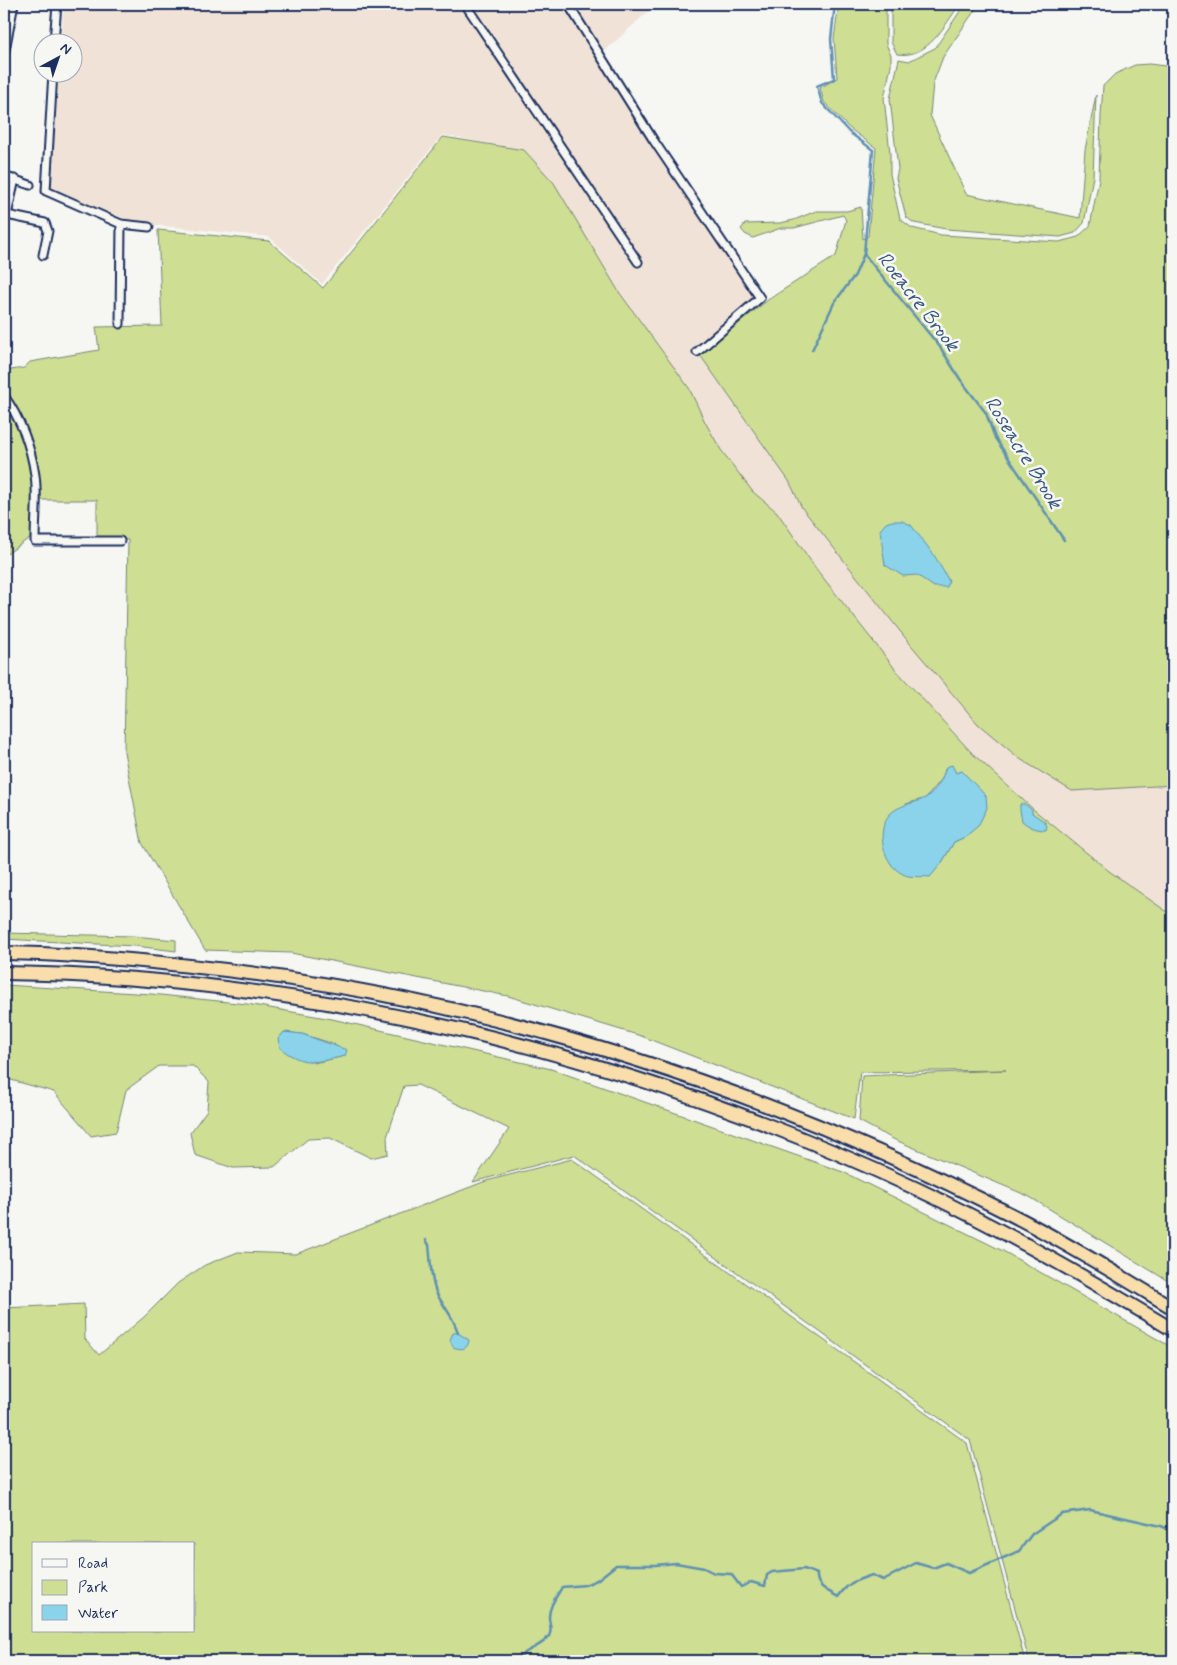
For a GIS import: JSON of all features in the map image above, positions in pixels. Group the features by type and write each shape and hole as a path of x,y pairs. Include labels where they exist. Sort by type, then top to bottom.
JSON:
{"highway":[{"path":"4,953 142,960 233,970 338,986 427,1003 508,1022 601,1048 746,1096 835,1131 926,1172 1015,1216 1081,1252 1173,1308"},
{"path":"4,973 128,978 236,990 336,1005 506,1041 597,1066 741,1114 829,1150 918,1190 1022,1242 1173,1330"}],"street":[{"path":"4,55 14,4"},
{"path":"55,32 57,4"},
{"path":"465,4 638,262"},
{"path":"568,4 654,141 760,298 697,352"},
{"path":"52,82 46,191 121,224 149,228"},
{"path":"4,176 30,185"},
{"path":"15,179 7,215 45,223 48,230 43,255"},
{"path":"120,324 121,224"},
{"path":"4,396 16,414 22,429 35,476 35,541 120,541"}],"shaded area":[{"path":"64,4 656,4 596,59 650,141 737,266 753,295 754,302 691,354 694,358 700,355 789,481 802,508 911,645 978,724 1072,791 1173,785 1173,916 1109,871 1034,810 972,753 896,670 817,570 777,512 753,492 721,450 689,388 619,292 554,183 524,150 442,135 322,284 269,237 135,223 51,188 58,82 82,82 82,32 62,32"}],"green space":[{"path":"839,4 886,4 886,44 891,55 891,66 884,98 890,153 890,174 900,219 912,228 941,235 1059,242 1078,237 1090,226 1099,179 1103,86 1115,74 1135,65 1149,64 1173,67 1173,785 1072,791 1020,759 978,724 911,645 802,508 789,481 700,355 769,299 836,256 846,220 843,215 794,228 781,228 753,238 745,234 741,229 745,224 780,223 794,220 816,211 847,211 861,207 863,239 868,236 876,148 849,128 824,102 820,88 837,78 834,38"},
{"path":"891,4 960,4 941,31 926,46 908,54 897,54 891,42"},
{"path":"965,4 979,4 943,57 933,83 930,115 966,194 1080,218 1085,150 1096,95 1093,177 1084,223 1075,233 1060,237 946,229 914,223 906,217 896,178 898,169 890,99 899,59 909,61 935,48"},
{"path":"443,137 524,150 554,183 619,292 689,388 721,450 753,492 777,512 817,570 896,670 972,753 1034,810 1109,871 1173,916 1173,1284 1028,1196 893,1139 859,1121 862,1076 1006,1070 860,1072 854,1119 641,1036 508,996 291,953 205,950 142,843 124,752 128,540 97,538 97,500 39,500 39,476 33,453 17,407 4,389 4,371 24,368 30,362 99,350 96,327 162,326 158,230 269,241 323,288","holes":["946,767 956,773 965,837 954,842 941,864 906,804 926,798 942,779"]},
{"path":"4,400 16,420 33,474 31,537 4,556"},
{"path":"4,933 133,936 176,940 176,951 135,946 4,939"},
{"path":"4,985 151,994 247,1004 332,1019 551,1069 843,1172 1003,1251 1173,1348 1173,1661 1029,1661 970,1440 574,1155 473,1182 509,1129 418,1085 404,1086 387,1137 388,1154 371,1158 330,1138 308,1139 274,1167 233,1168 195,1155 190,1133 207,1110 209,1082 193,1066 159,1066 126,1090 116,1132 91,1136 54,1092 4,1078","holes":["284,1032 302,1034 334,1044 345,1056 314,1063"]},
{"path":"572,1159 967,1443 1025,1661 4,1661 4,1308 84,1304 85,1339 99,1355 144,1317 178,1283 205,1265 238,1252 296,1254 486,1181"}],"water":[{"path":"902,521 911,525 934,555 949,581 947,587 934,587 917,575 903,576 885,565 880,530 886,523"},
{"path":"952,765 956,773 962,771 986,796 987,808 978,826 965,837 954,842 941,864 930,877 906,875 890,863 886,855 882,838 885,821 898,808 921,800 929,795 943,776 946,767"},
{"path":"1020,804 1025,804 1032,810 1032,813 1045,822 1046,830 1033,828 1022,821"},
{"path":"284,1032 302,1034 347,1050 345,1056 319,1061 296,1058 280,1048 278,1039"},
{"path":"453,1333 458,1333 469,1340 466,1347 461,1349 453,1347 450,1340"}],"waterway":[{"name":"Roeacre Brook","path":"835,4 831,39 834,79 817,86 822,103 849,132 873,150 864,254 940,347 960,379 986,413 995,438 1064,540"},
{"name":"Roseacre Brook","path":"812,350 834,303 855,275 864,254"},
{"path":"426,1240 429,1245 434,1287 454,1321 458,1333"},
{"path":"518,1661 524,1653 542,1643 549,1636 551,1631 550,1609 562,1587 585,1585 597,1580 616,1565 676,1563 704,1568 714,1573 731,1574 741,1587 751,1582 765,1586 767,1575 772,1572 804,1569 817,1574 818,1582 827,1591 838,1597 845,1588 856,1581 872,1575 883,1580 916,1563 933,1568 946,1563 969,1573 1019,1551 1032,1534 1062,1514 1090,1510 1161,1526 1173,1531"}]}
